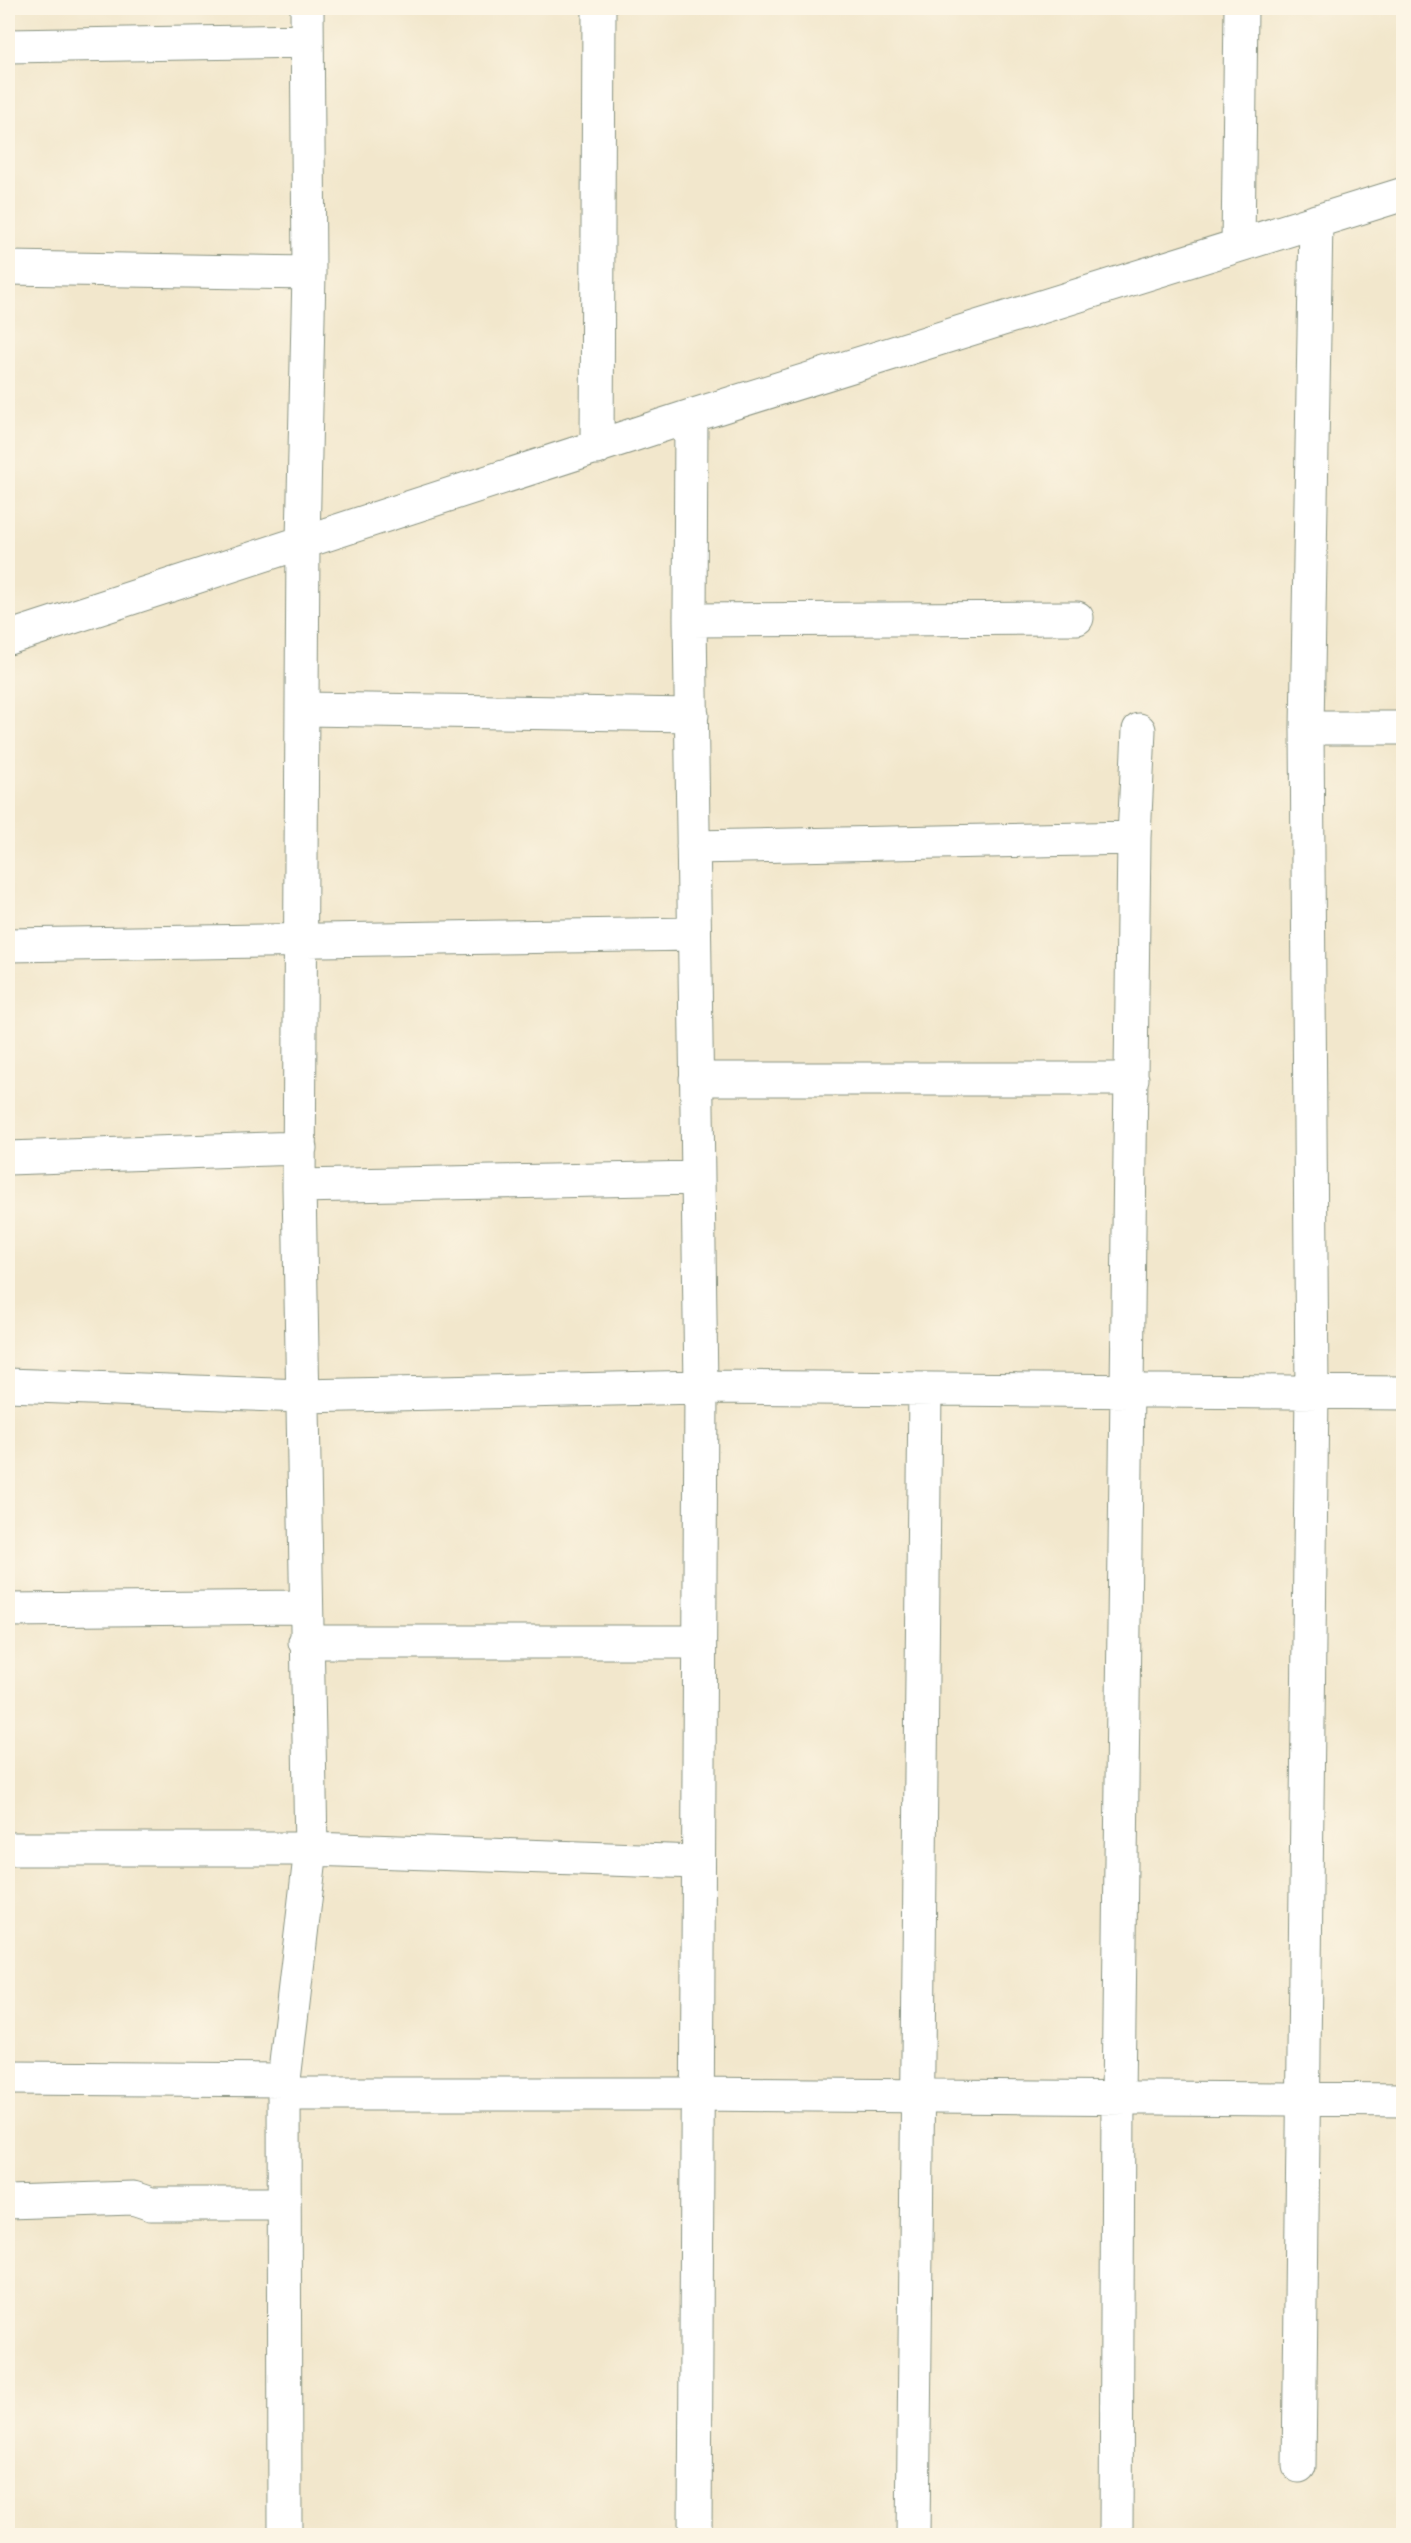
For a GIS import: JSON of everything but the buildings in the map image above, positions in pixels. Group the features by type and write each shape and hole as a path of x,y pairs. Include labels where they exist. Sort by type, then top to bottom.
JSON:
{"street":[{"path":"285,2535 284,2087 311,1850 305,1642 299,1186 304,709 303,541 309,273 307,8"},
{"path":"597,448 599,8"},
{"path":"1238,245 1241,8"},
{"path":"8,46 307,40"},
{"path":"8,638 691,416 1404,194"},
{"path":"1299,2466 1312,1392 1307,728 1316,221"},
{"path":"8,268 309,273"},
{"path":"691,416 690,620 701,1387 694,2535"},
{"path":"690,620 1077,618"},
{"path":"304,709 692,715"},
{"path":"1307,728 1404,728"},
{"path":"1116,2535 1118,2098 1134,838 1139,730"},
{"path":"693,847 1134,838"},
{"path":"8,945 300,942 694,933"},
{"path":"696,1079 1132,1079"},
{"path":"8,1158 300,1148"},
{"path":"299,1186 697,1178"},
{"path":"8,1385 303,1396 701,1387 1404,1393"},
{"path":"913,2535 925,1389"},
{"path":"8,1611 305,1607"},
{"path":"305,1642 699,1642"},
{"path":"8,1849 311,1850 698,1862"},
{"path":"8,2078 284,2087 697,2094 1404,2100"},
{"path":"8,2202 133,2198 151,2204 284,2204"}]}
